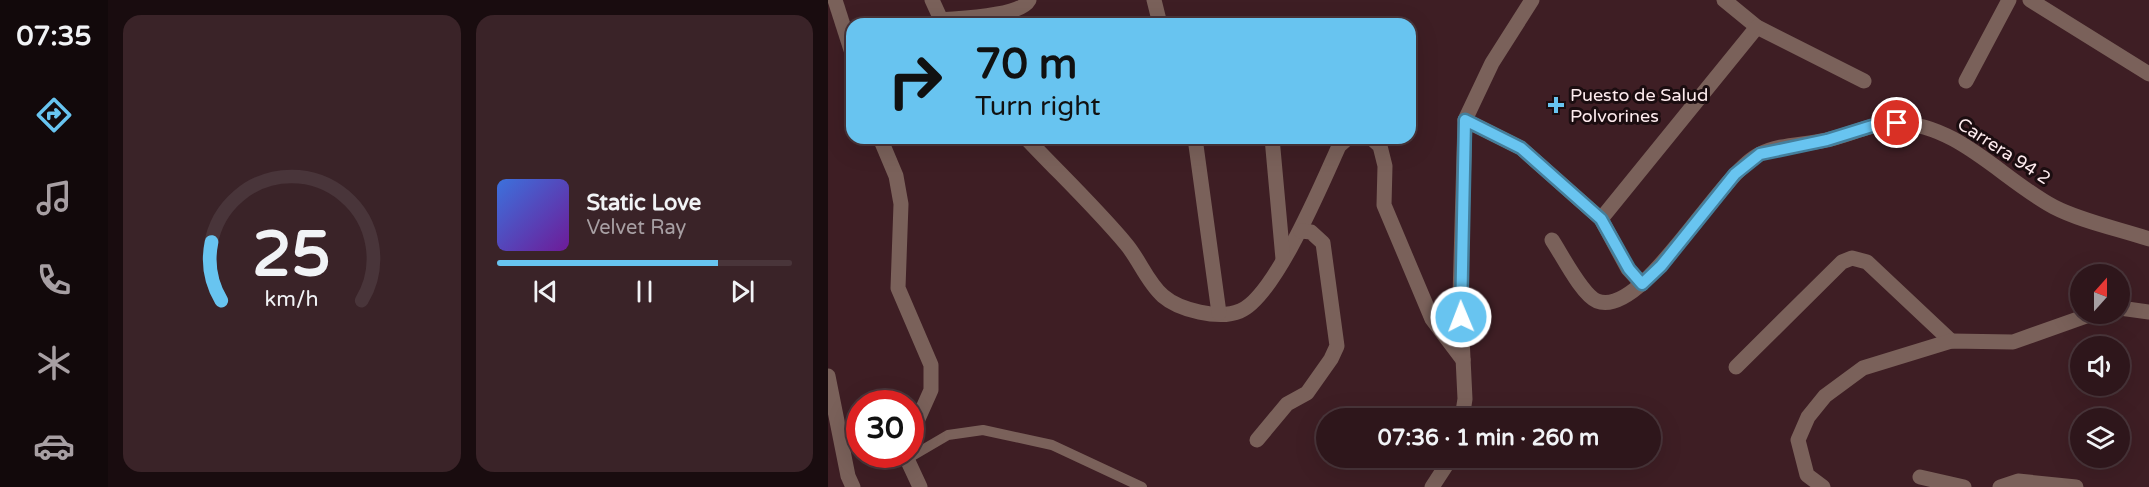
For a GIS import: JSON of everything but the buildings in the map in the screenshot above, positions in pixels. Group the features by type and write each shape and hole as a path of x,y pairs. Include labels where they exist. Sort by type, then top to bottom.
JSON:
{"street":[{"path":"835,0 846,34"},
{"path":"932,0 940,18"},
{"path":"968,18 1020,9 1029,0"},
{"path":"1154,0 1158,18"},
{"path":"1464,408 1460,296 1465,120 1492,63 1532,0"},
{"path":"1724,0 1757,27 1864,81"},
{"path":"1966,81 2009,0"},
{"path":"2030,0 2149,74"},
{"path":"1601,219 1757,27"},
{"path":"1465,120 1521,148 1601,219 1629,269 1642,284"},
{"name":"Carrera 94 2","path":"1552,240 1585,291 1596,301 1608,304 1628,296 1661,266 1735,174 1760,154 1827,140 1872,126 1897,123 1923,127 1959,142 2020,187 2056,208 2149,239"},
{"path":"883,144 896,176 901,204 898,288 931,365 931,390 924,406"},
{"path":"1032,144 1126,245 1162,295 1198,313 1219,314 1240,311 1260,295 1301,231 1341,144"},
{"path":"1196,144 1219,314"},
{"path":"1273,144 1283,259"},
{"path":"1378,144 1385,166 1384,205 1432,319 1463,360"},
{"path":"1257,440 1287,404 1307,393 1331,359 1336,346 1323,243 1311,232 1301,231"},
{"path":"1736,367 1842,262 1852,258 1867,262 1951,341"},
{"path":"2130,309 2149,312"},
{"path":"1823,487 1807,475 1798,440 1808,417 1825,396 1863,368 1951,341 2013,342 2070,322"},
{"path":"828,376 848,476 853,487"},
{"path":"912,468 920,487"},
{"path":"1432,487 1444,468"},
{"path":"1920,477 1964,487"},
{"path":"2000,487 2018,481 2076,487"}],"lane":[{"path":"924,448 948,435 983,430 1052,445 1142,487"}],"place":[{"name":"Puesto de Salud Polvorines","path":"1556,105"}],"route":[{"path":"1461,317 1465,120 1521,148 1601,219 1629,269 1642,284 1661,266 1735,174 1760,154 1794,145 1827,140 1872,126 1897,123"}]}
